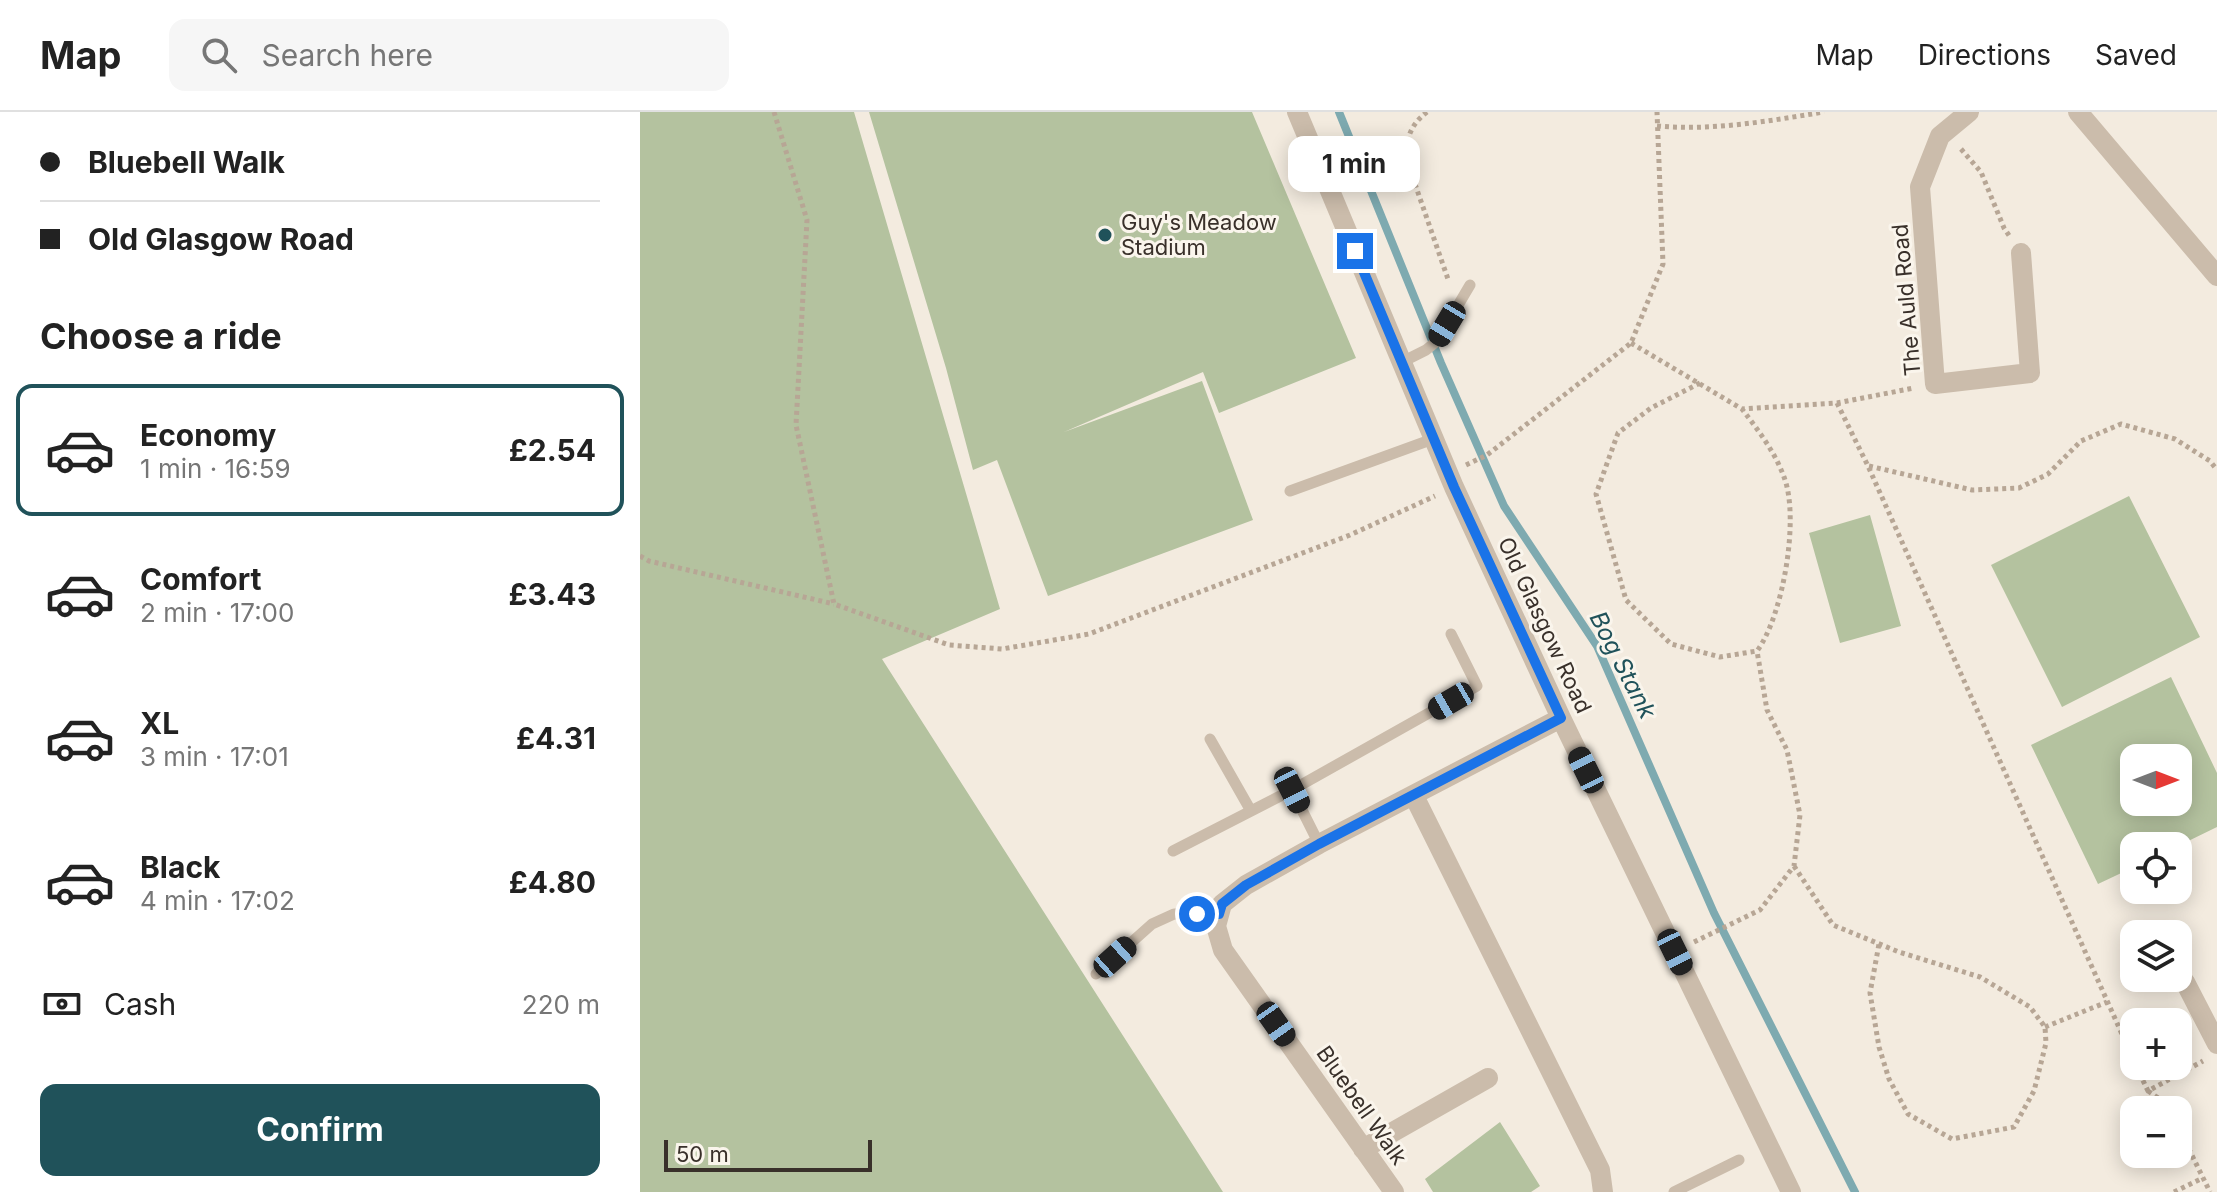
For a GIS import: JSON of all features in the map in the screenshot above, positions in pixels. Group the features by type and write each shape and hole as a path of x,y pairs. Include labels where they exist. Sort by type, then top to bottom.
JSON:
{"street":[{"name":"Old Glasgow Road","path":"1297,112 1454,487 1561,718 1791,1192"},
{"name":"The Auld Road","path":"1969,112 1940,136 1920,187 1935,384 2030,373 2021,253"},
{"path":"2078,112 2217,276"},
{"path":"1219,914 1222,904 1246,885 1561,718"},
{"path":"1414,796 1600,1170 1603,1192"},
{"name":"Bluebell Walk","path":"1219,914 1216,926 1223,950 1394,1192"},
{"path":"2190,992 2217,1044"},
{"path":"1363,1149 1488,1078"}],"lane":[{"path":"1402,362 1437,341 1470,285"},
{"path":"1290,491 1433,439"},
{"path":"1173,851 1292,790 1477,686 1451,634"},
{"path":"1210,739 1251,811"},
{"path":"1292,790 1319,844"},
{"path":"1096,974 1152,924 1174,914 1219,914"},
{"path":"1674,1192 1739,1160"}],"path":[{"path":"774,112 807,220 796,425 834,604"},
{"path":"1427,112 1416,120 1406,143 1407,161 1457,306"},
{"path":"1475,462 1631,343 1663,264 1657,112"},
{"path":"1757,112 1759,122"},
{"path":"1657,126 1683,128 1759,122 1824,112"},
{"path":"1948,129 1981,172 2004,228 2021,253"},
{"path":"1631,343 1700,383 1742,409 1769,446 1784,475 1792,529 1781,594 1766,640 1757,651 1720,657 1671,644 1626,600 1596,494 1618,433 1651,408 1700,383"},
{"path":"1742,409 1837,403 1935,384"},
{"path":"1837,403 2120,1031"},
{"path":"1868,466 1972,490 2019,488 2048,474 2081,441 2121,424 2175,439 2210,461 2217,470"},
{"path":"640,556 649,561 834,604 949,645 1002,649 1089,634 1350,535 1454,487"},
{"path":"1710,934 1760,910 1794,866 1800,815 1787,750 1767,710 1757,651"},
{"path":"1794,866 1833,925 1899,952 1980,977 2030,1007 2045,1027 2046,1043 2034,1091 2014,1127 1952,1139 1908,1114 1889,1079 1879,1047 1870,993 1879,944"},
{"path":"2045,1027 2107,1002"},
{"path":"2148,1091 2203,1061"},
{"path":"2143,1080 2148,1091 2155,1096"},
{"path":"2192,1156 2210,1192"},
{"path":"2174,1192 2203,1178"}],"green space":[{"path":"640,112 854,112 1000,609 882,659 1223,1192 640,1192"},
{"name":"Guy's Meadow Stadium","path":"869,112 1252,112 1356,358 1219,413 1203,372 1064,432 1202,381 1253,520 1048,596 997,460 973,470 946,368"},
{"path":"2129,496 2200,637 2062,707 1991,565"},
{"path":"1870,515 1901,626 1840,643 1809,533"},
{"path":"2171,677 2217,773 2217,827 2192,839 2192,832 2120,832 2120,874 2098,884 2031,745"},
{"path":"1500,1122 1540,1186 1531,1192 1433,1192 1425,1179"}],"waterway":[{"name":"Bog Stank","path":"1339,112 1441,363 1504,506 1597,646 1714,913 1855,1192"}],"place":[{"name":"Guy's Meadow Stadium","path":"1105,235"}],"route":[{"path":"1197,914 1219,914 1222,904 1246,885 1561,718 1454,487 1355,251"}]}
